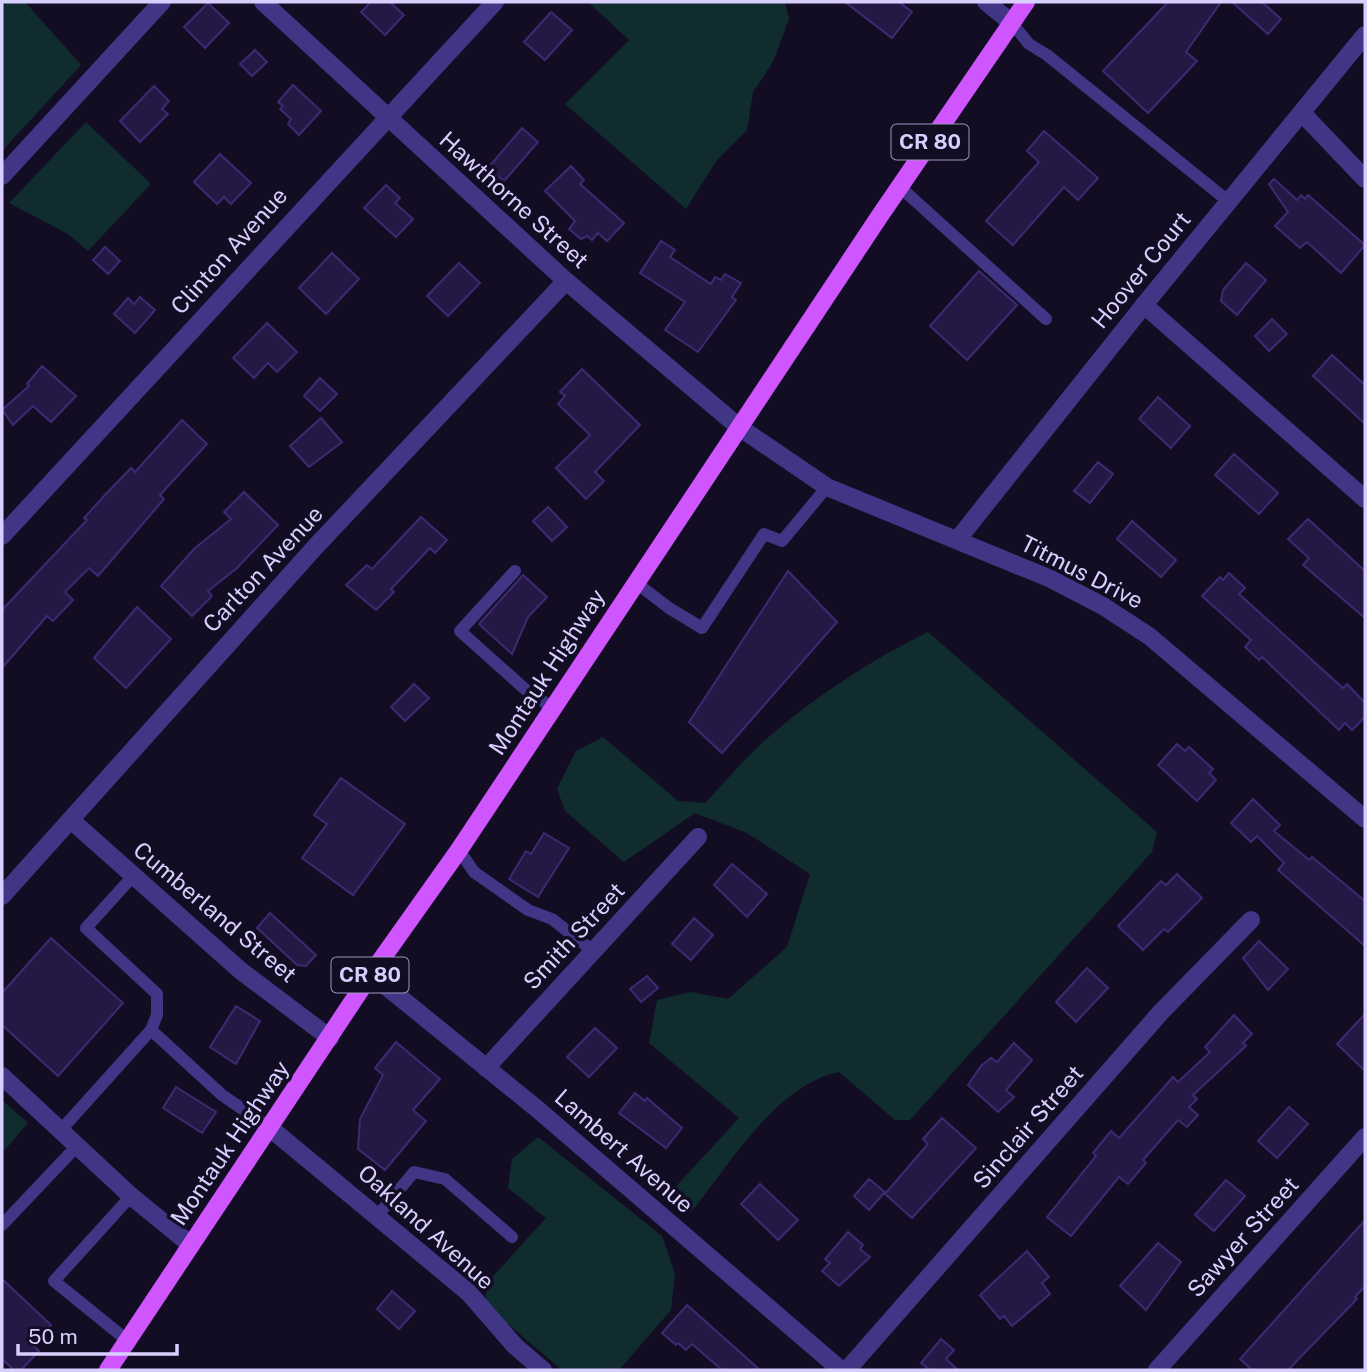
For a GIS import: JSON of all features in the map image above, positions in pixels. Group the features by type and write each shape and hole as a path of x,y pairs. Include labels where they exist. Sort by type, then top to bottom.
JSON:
{"main road":[{"name":"Montauk Highway","path":"108,1370 371,974 459,850 635,582 1026,2"}],"street":[{"path":"2,176 162,2"},
{"name":"Hawthorne Street","path":"263,2 566,281 739,427"},
{"name":"Clinton Avenue","path":"2,536 338,168 389,118 495,2"},
{"path":"986,2 1011,22"},
{"name":"Hoover Court","path":"958,540 1143,305 1365,35"},
{"path":"1302,113 1365,179"},
{"name":"Carlton Avenue","path":"2,896 72,821 203,670 566,281"},
{"path":"1143,305 1365,499"},
{"name":"Titmus Drive","path":"739,427 827,487 898,519 958,540 1051,579 1103,606 1149,636 1365,819"},
{"name":"Cumberland Street","path":"72,821 241,971 330,1038"},
{"name":"Smith Street","path":"486,1068 698,838"},
{"name":"Sinclair Street","path":"847,1370 1161,1012 1251,920"},
{"name":"Lambert Avenue","path":"371,974 486,1068 841,1370"},
{"path":"2,1076 131,1196 191,1245"},
{"name":"Oakland Avenue","path":"270,1128 469,1293 508,1339 543,1370"},
{"name":"Sawyer Street","path":"1157,1370 1365,1137"}],"lane":[{"path":"1011,22 1029,44 1047,55 1228,201"},
{"path":"900,187 1046,319"},
{"path":"635,582 669,608 702,628 764,534 782,541 827,487"},
{"path":"515,571 460,631 526,690 553,708"},
{"path":"459,850 474,872 528,910 552,919 593,951"},
{"path":"61,1130 152,1030 157,1015 157,994 86,928 134,876"},
{"path":"152,1030 222,1095 270,1128"},
{"path":"2,1226 77,1146"},
{"path":"378,1215 414,1172 445,1179 512,1237"},
{"path":"128,1341 54,1280 131,1196"}],"green space":[{"path":"2,2 25,2 81,65 3,150"},
{"path":"588,2 785,2 789,19 773,62 753,92 747,130 717,160 686,209 565,104 629,40"},
{"path":"86,122 151,184 88,251 68,234 9,203"},
{"path":"928,632 1157,832 1152,852 910,1120 895,1120 839,1072 816,1080 775,1109 756,1129 691,1212 668,1195 739,1118 649,1043 657,1000 691,992 728,999 787,947 810,874 747,833 695,813 624,862 565,811 557,789 576,751 603,737 678,801 705,803 757,747 803,709 864,668"},
{"path":"2,1100 28,1123 2,1153"},
{"path":"538,1137 662,1236 675,1274 671,1310 619,1370 562,1370 487,1306 485,1285 546,1218 508,1188 512,1159"}],"building":[{"path":"371,2 390,2 404,15 385,35 361,12"},
{"path":"845,2 899,2 912,12 892,38"},
{"path":"1168,2 1221,2 1186,52 1197,61 1148,113 1103,71"},
{"path":"1232,2 1262,2 1281,19 1268,34"},
{"path":"208,3 229,23 205,48 184,27"},
{"path":"551,12 572,30 545,60 524,42"},
{"path":"255,50 267,62 252,76 240,64"},
{"path":"293,85 321,111 299,135 288,124 291,119 280,109 283,106 278,102"},
{"path":"154,86 169,101 162,109 168,114 140,142 120,121"},
{"path":"522,128 538,142 504,181 488,168"},
{"path":"1044,131 1098,178 1078,200 1064,187 1013,245 986,221 1039,162 1027,151"},
{"path":"220,154 251,183 231,204 224,197 217,204 194,182"},
{"path":"571,166 584,180 580,184 624,223 607,241 598,233 592,240 587,236 581,239 569,229 575,221 545,191"},
{"path":"1274,179 1297,200 1301,195 1305,199 1308,195 1365,245 1341,273 1307,242 1300,248 1275,226 1288,212 1269,184"},
{"path":"386,185 400,198 395,203 413,219 396,237 364,208"},
{"path":"661,241 675,250 670,257 711,284 715,277 721,280 725,274 741,283 732,297 736,300 698,352 665,330 685,302 640,273"},
{"path":"105,247 120,261 108,274 93,260"},
{"path":"332,253 359,279 326,314 299,288"},
{"path":"459,263 480,283 448,316 427,296"},
{"path":"1246,263 1266,280 1237,315 1221,301 1223,290"},
{"path":"979,271 1017,305 967,360 930,326"},
{"path":"140,297 155,310 135,333 114,314 128,298 134,304"},
{"path":"1272,319 1287,334 1269,351 1255,336"},
{"path":"267,323 297,352 277,372 268,363 254,378 233,358"},
{"path":"1332,355 1365,385 1365,424 1313,376"},
{"path":"42,366 76,396 51,422 33,406 13,425 2,410 29,386 27,384"},
{"path":"582,369 640,425 595,472 604,481 586,499 556,468 590,435 558,404 565,396 560,392"},
{"path":"320,378 337,394 320,411 304,396"},
{"path":"1158,397 1190,426 1171,448 1139,419"},
{"path":"321,418 342,442 309,467 290,446"},
{"path":"182,420 207,444 160,495 164,499 98,576 89,568 65,592 73,600 53,621 47,616 2,668 2,610 87,520 84,518 104,496 131,468 135,472"},
{"path":"1234,454 1278,493 1259,514 1215,475"},
{"path":"1098,462 1113,474 1090,503 1074,491"},
{"path":"244,492 278,525 237,568 208,591 212,596 192,616 161,586 194,549 231,519 224,512"},
{"path":"548,507 567,527 552,541 533,521"},
{"path":"421,517 447,540 435,553 430,548 391,589 394,592 376,610 346,585 367,565 372,569"},
{"path":"1308,519 1365,571 1365,618 1303,565 1309,558 1288,539"},
{"path":"1132,521 1176,560 1161,577 1117,539"},
{"path":"788,571 837,622 722,753 689,722"},
{"path":"1229,573 1245,588 1239,594 1343,688 1347,684 1365,703 1365,717 1352,730 1345,723 1339,730 1262,657 1259,660 1245,647 1251,640 1202,596 1220,577 1223,580"},
{"path":"523,575 547,597 528,617 512,654 479,624"},
{"path":"137,607 171,639 126,688 94,658"},
{"path":"414,684 429,698 405,721 391,707"},
{"path":"1177,744 1185,751 1189,747 1213,769 1209,773 1216,780 1197,801 1158,765"},
{"path":"341,778 405,824 353,895 302,858 327,824 314,815"},
{"path":"1253,799 1280,825 1274,831 1309,860 1312,857 1365,901 1365,946 1278,870 1284,863 1257,836 1251,842 1231,823"},
{"path":"544,833 569,848 538,897 509,879 526,851 531,854"},
{"path":"732,864 767,894 747,917 714,885"},
{"path":"1177,874 1202,898 1168,932 1164,929 1143,950 1118,926 1161,881 1166,885"},
{"path":"270,913 316,955 306,966 297,965 257,928"},
{"path":"694,918 713,935 691,960 672,944"},
{"path":"51,938 123,1003 58,1076 2,1025 2,993"},
{"path":"1259,941 1288,969 1268,990 1243,958"},
{"path":"1087,968 1108,988 1076,1022 1056,1002"},
{"path":"647,976 658,988 641,1002 630,989"},
{"path":"236,1006 260,1021 236,1064 210,1047"},
{"path":"1365,1014 1365,1071 1337,1044"},
{"path":"1234,1015 1252,1034 1243,1043 1246,1046 1193,1095 1197,1099 1189,1107 1198,1115 1187,1127 1178,1120 1143,1160 1146,1163 1128,1184 1119,1177 1071,1236 1047,1217 1096,1156 1093,1153 1111,1131 1119,1138 1173,1077 1178,1082 1210,1052 1205,1047"},
{"path":"595,1028 617,1048 589,1077 567,1057"},
{"path":"396,1042 440,1079 413,1110 426,1121 385,1170 358,1149 360,1119 383,1075 375,1068"},
{"path":"1014,1043 1032,1060 1006,1090 1014,1097 998,1112 968,1085 981,1066 991,1058 997,1062"},
{"path":"176,1087 216,1112 202,1133 163,1108"},
{"path":"635,1093 645,1101 647,1098 682,1128 666,1148 619,1113"},
{"path":"1289,1107 1308,1124 1277,1158 1258,1141"},
{"path":"942,1118 976,1148 912,1218 885,1194 928,1144 923,1139"},
{"path":"869,1179 885,1192 869,1210 854,1196"},
{"path":"1226,1180 1245,1196 1214,1231 1195,1215"},
{"path":"760,1184 798,1220 778,1240 741,1204"},
{"path":"1365,1220 1365,1286 1355,1297 1357,1299 1288,1370 1252,1370 1240,1359"},
{"path":"848,1232 863,1245 860,1249 870,1257 839,1286 822,1271 830,1263 825,1259"},
{"path":"1158,1243 1181,1262 1146,1310 1120,1286"},
{"path":"1027,1251 1049,1277 1042,1283 1050,1294 1012,1326 1004,1316 1000,1319 980,1295"},
{"path":"2,1279 51,1325 33,1345 39,1351 21,1370 14,1370 2,1359"},
{"path":"392,1291 415,1311 399,1329 377,1309"},
{"path":"687,1305 760,1370 722,1370 692,1344 686,1350 662,1333"},
{"path":"941,1339 954,1350 946,1359 958,1370 930,1370 921,1363"}]}
